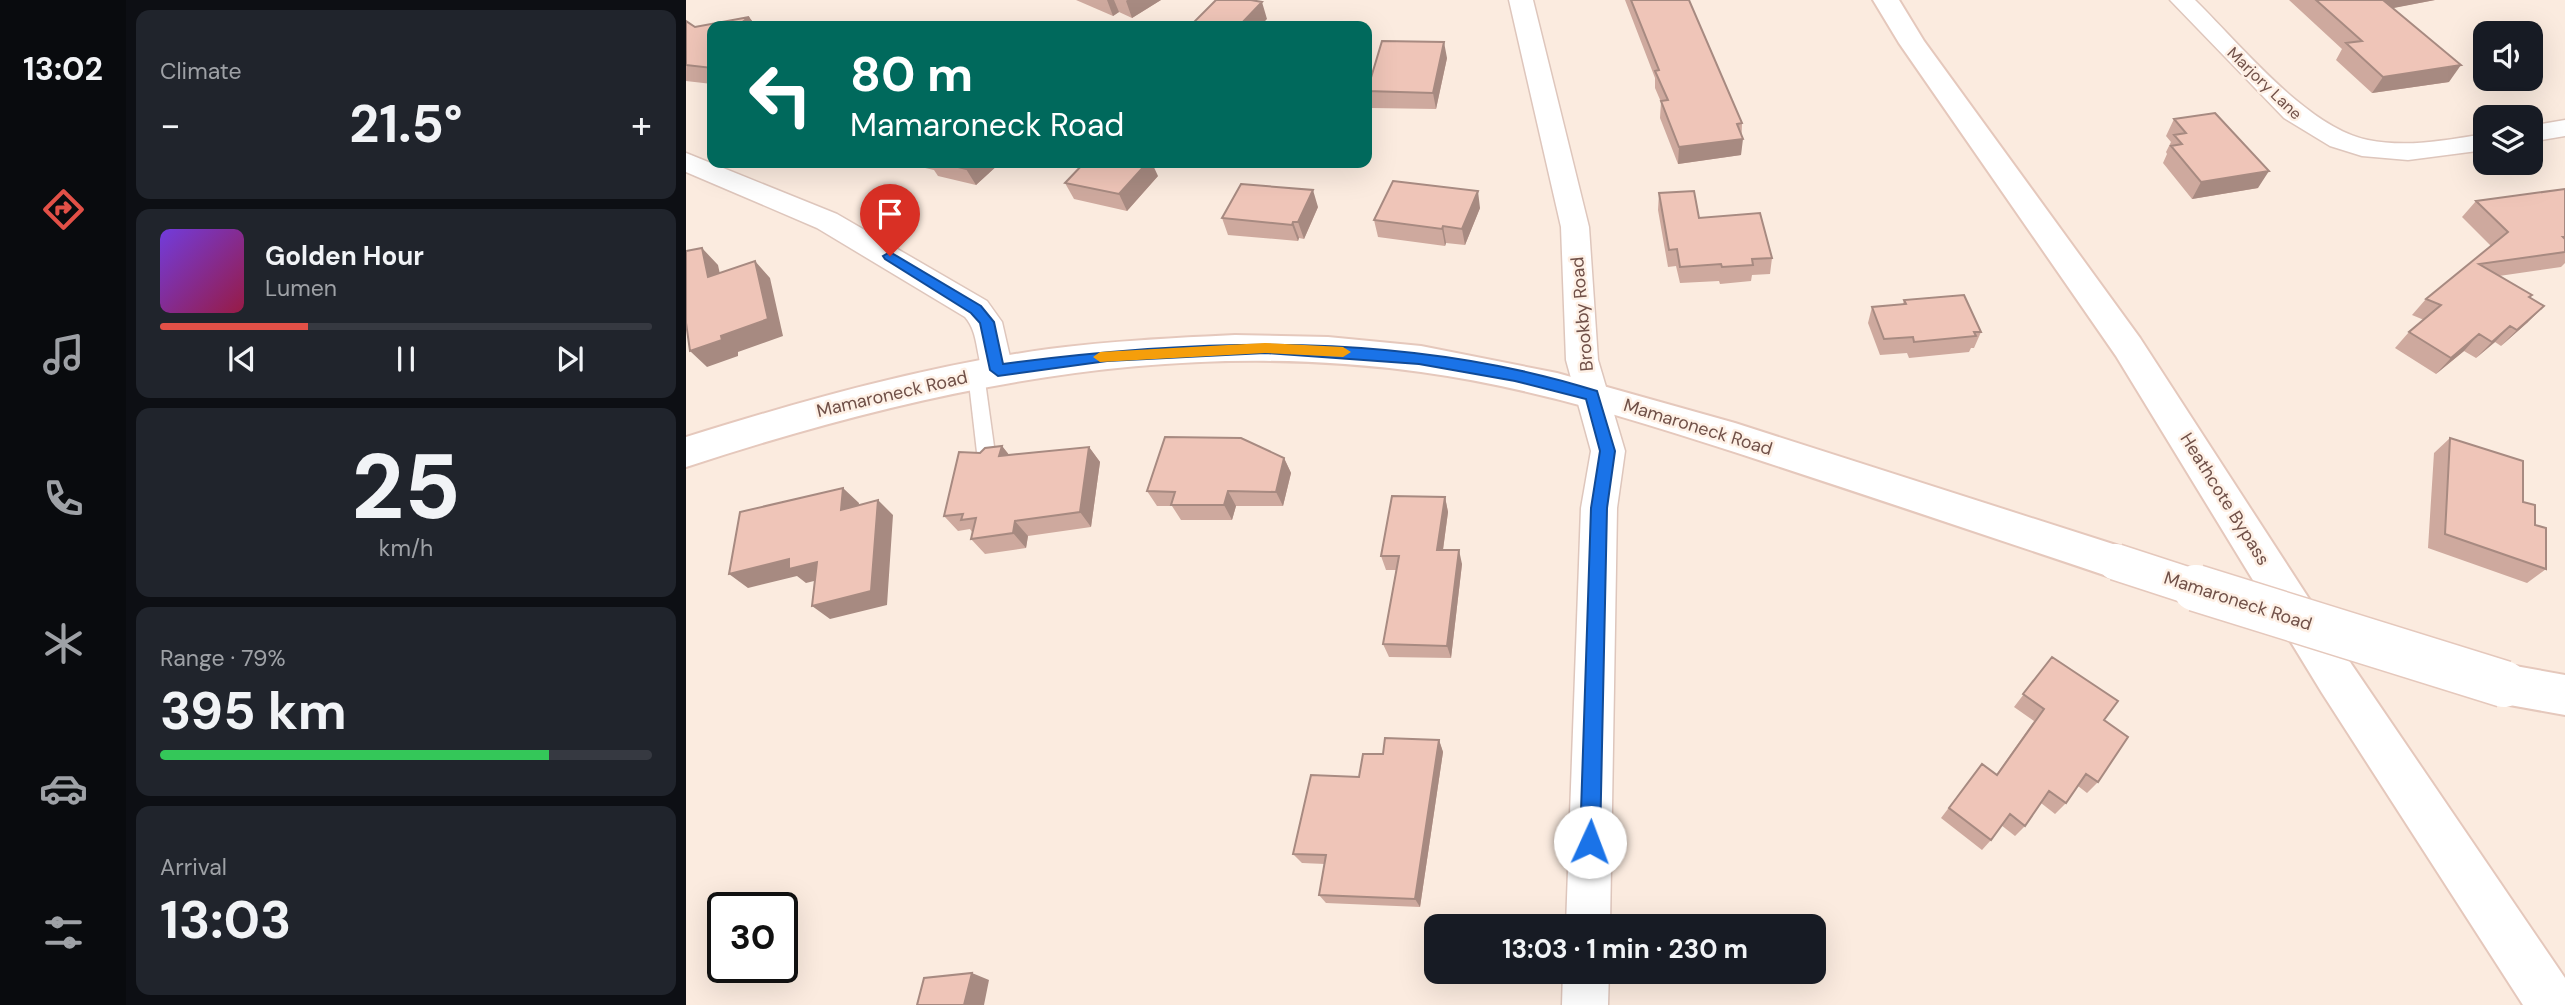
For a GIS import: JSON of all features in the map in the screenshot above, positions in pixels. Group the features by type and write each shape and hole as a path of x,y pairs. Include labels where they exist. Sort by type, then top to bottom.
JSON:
{"street":[{"name":"Brookby Road","path":"1521,0 1575,227 1582,360 1608,451 1599,508 1588,914"},
{"name":"Heathcote Bypass","path":"1886,0 1912,43 2128,346 2337,679 2553,1005"},
{"name":"Marjory Lane","path":"2182,0 2293,113 2314,129 2368,151 2385,153 2429,152 2473,144"},
{"path":"2543,132 2565,128"},
{"path":"686,162 827,221 911,268 976,309 987,322 987,372"},
{"name":"Mamaroneck Road","path":"686,452 839,404 987,372 1107,356 1265,348 1419,359 1515,375 1640,407 2353,639 2504,684 2565,695"},
{"path":"1586,984 1586,1005"}],"lane":[{"path":"987,372 987,461"}],"building":[{"path":"1216,0 1262,2 1244,21 1195,21"},
{"path":"1631,0 1689,0 1742,123 1737,124 1743,139 1679,147 1661,101 1668,100 1655,71 1659,70"},
{"path":"2316,0 2383,0 2461,65 2383,77 2346,43 2362,41"},
{"path":"749,17 744,21 727,21"},
{"path":"686,21 695,27 707,25 707,67 686,65"},
{"path":"1382,41 1444,42 1433,93 1372,91 1372,74"},
{"path":"2215,113 2269,171 2201,182 2171,146 2182,144 2174,135 2186,133 2174,119"},
{"path":"1079,168 1142,168 1119,194 1065,183"},
{"path":"1393,181 1478,191 1462,229 1374,220"},
{"path":"1241,184 1313,190 1298,222 1293,222 1292,225 1222,218"},
{"path":"2565,189 2565,252 2479,264 2532,295 2529,297 2544,306 2517,330 2510,326 2492,342 2479,334 2451,358 2409,332 2441,305 2426,299 2508,232 2476,201"},
{"path":"1694,191 1699,218 1760,213 1772,258 1752,259 1753,265 1680,267 1677,249 1669,250 1659,193"},
{"path":"702,248 708,277 755,261 768,319 721,336 722,340 690,351 686,323 686,251"},
{"path":"1964,295 1981,332 1974,332 1976,336 1914,342 1913,337 1884,339 1872,307 1906,304 1904,300"},
{"path":"1165,437 1241,438 1284,458 1276,492 1228,491 1224,505 1171,505 1175,492 1147,491"},
{"path":"2450,438 2523,461 2523,502 2535,505 2535,525 2546,528 2546,569 2445,534"},
{"path":"1002,446 999,456 1089,447 1080,512 1015,521 1013,533 971,539 976,518 961,520 963,514 944,516 959,452 980,453 985,448"},
{"path":"843,488 841,510 878,500 871,591 812,606 817,562 789,569 789,559 729,574 740,512"},
{"path":"1392,496 1445,497 1437,550 1459,550 1447,646 1383,644 1399,556 1381,556"},
{"path":"2052,657 2118,701 2104,720 2128,737 2098,782 2086,774 2066,803 2049,791 2025,826 2010,814 1991,840 1949,808 1982,764 1997,775 2044,709 2023,694"},
{"path":"1385,738 1439,740 1415,899 1319,895 1326,855 1293,854 1311,775 1359,777 1363,754 1383,754"},
{"path":"972,973 964,1005 917,1005 924,978"}],"slow traffic":[{"path":"1100,357 1265,348 1343,352"}],"route":[{"path":"890,256 976,309 987,322 998,370 1107,356 1265,348 1419,359 1515,375 1592,395 1608,451 1599,508 1590,842"}]}
